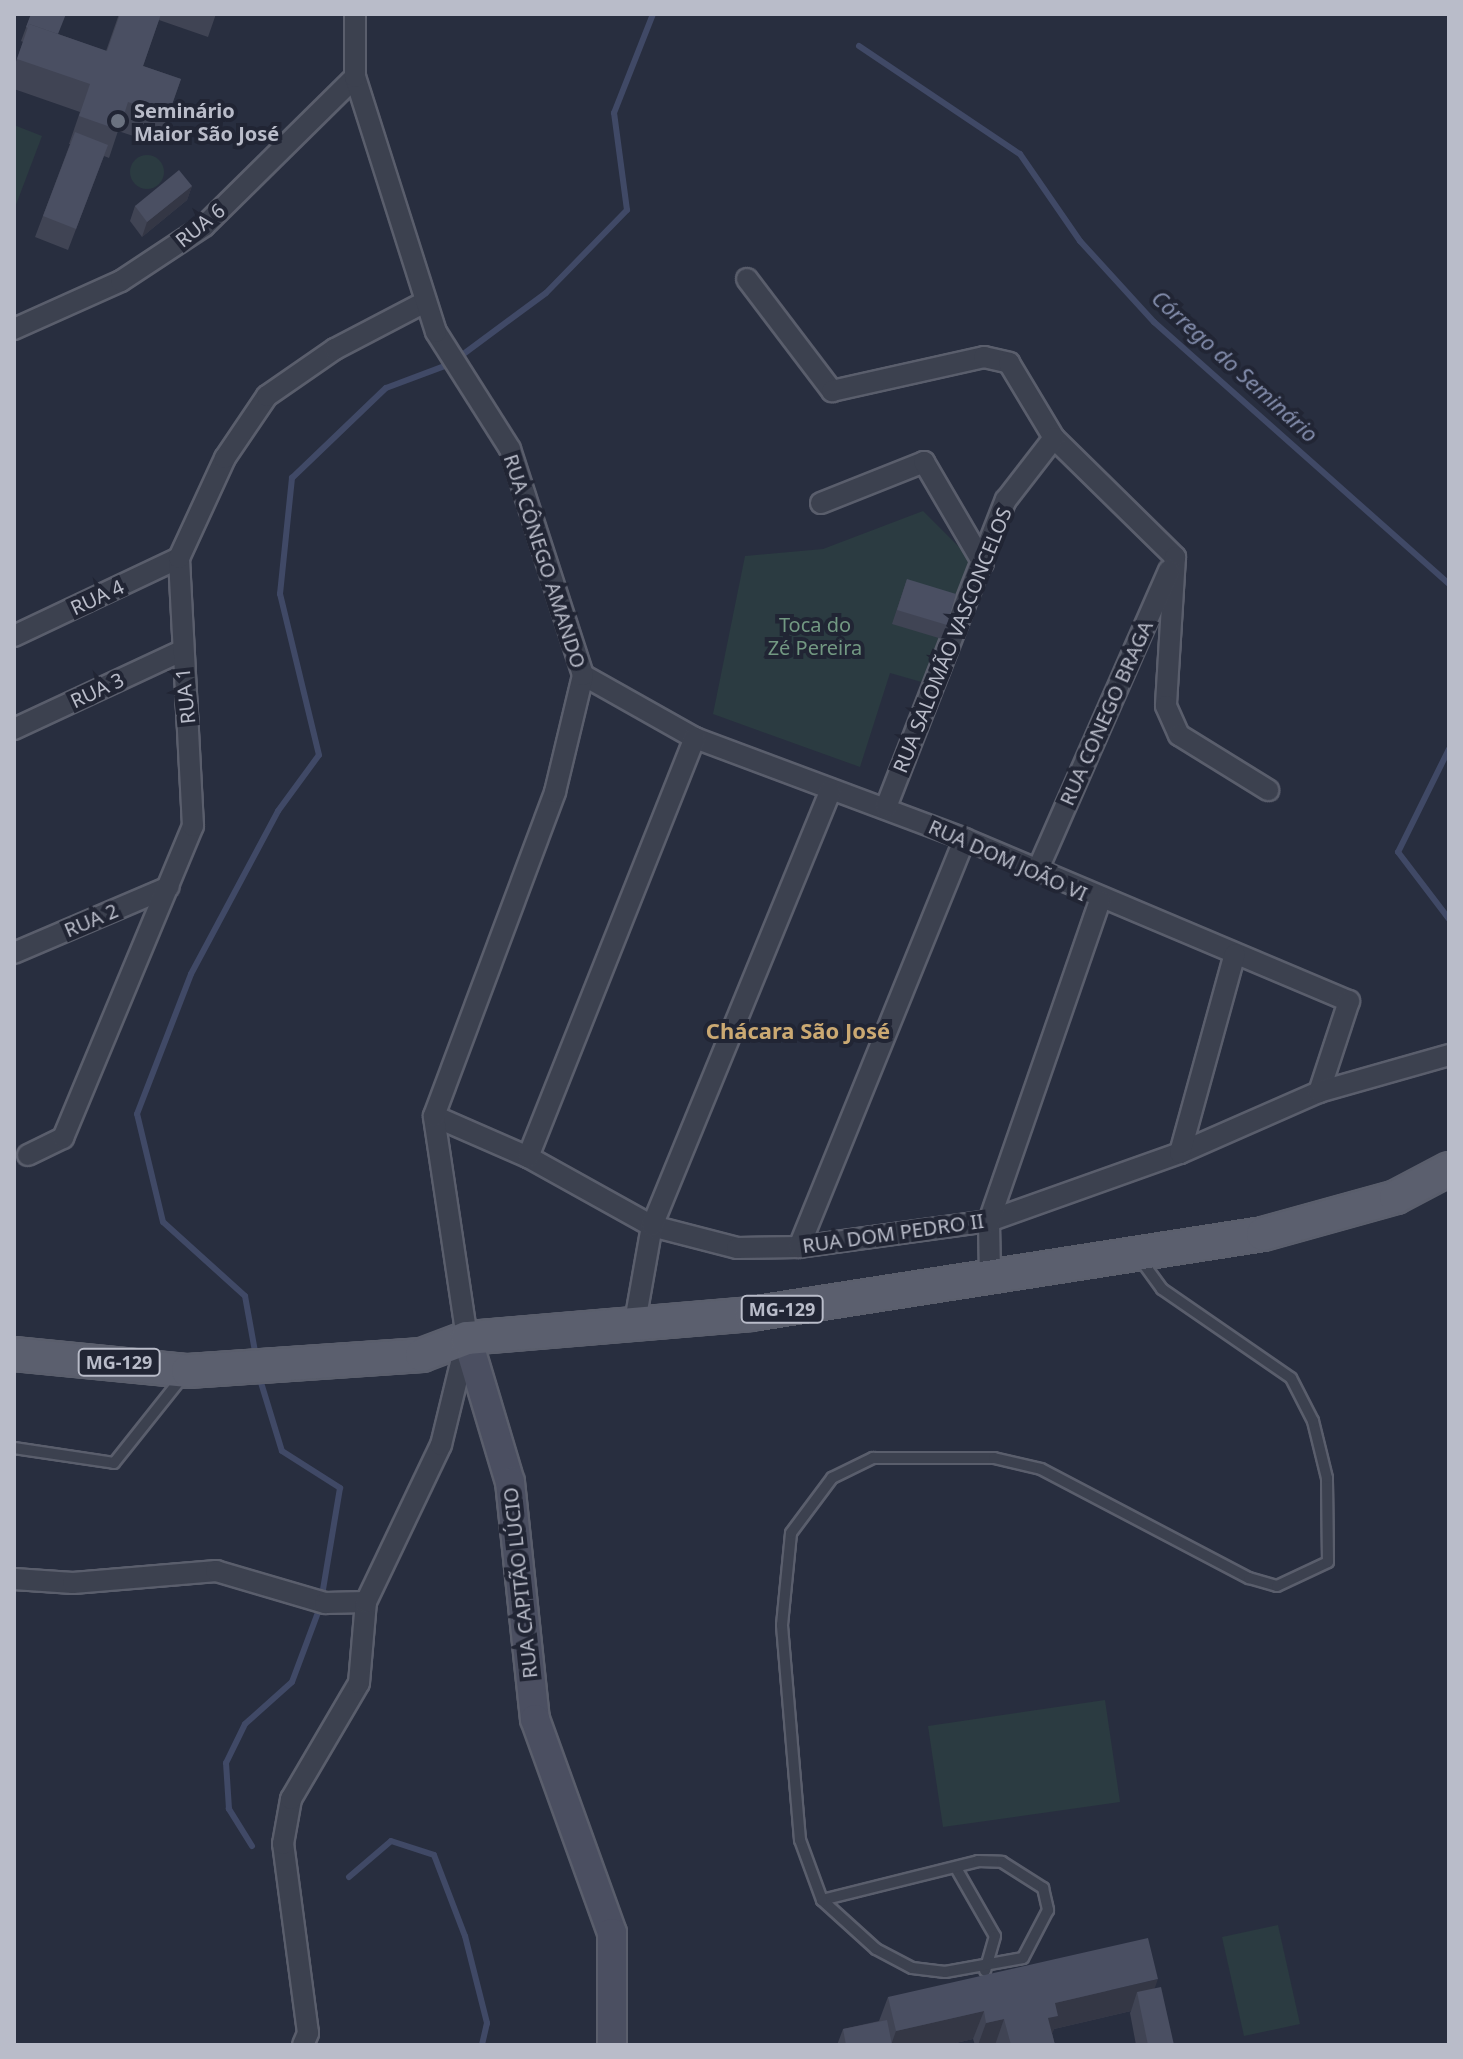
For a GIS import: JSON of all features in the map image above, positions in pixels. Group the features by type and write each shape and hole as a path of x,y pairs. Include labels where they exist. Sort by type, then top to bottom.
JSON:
{"main road":[{"name":"MG-129","path":"14,1354 188,1371 422,1355 467,1338 751,1314 990,1275 1139,1257 1366,1206 1449,1169"}],"street":[{"name":"RUA CÔNEGO AMANDO","path":"355,14 355,77 425,302 436,332 510,449 583,675 555,792 434,1116"},
{"name":"RUA 6","path":"14,329 121,281 204,226 355,77"},
{"path":"747,279 832,391 984,357 1009,363 1054,438 1175,557 1166,706 1179,735 1268,790"},
{"name":"RUA 1","path":"28,1155 63,1138 193,826 181,651 179,558 225,458 267,396 335,349 425,302"},
{"name":"RUA SALOMÃO VASCONCELOS","path":"886,807 1006,500 1054,438"},
{"path":"821,503 924,462 983,563"},
{"name":"RUA CONEGO BRAGA","path":"1038,869 1175,557"},
{"name":"RUA 4","path":"14,636 179,558"},
{"name":"RUA 3","path":"14,729 181,651"},
{"name":"RUA DOM JOÃO VI","path":"583,675 695,738 830,791 886,807 1038,869 1100,901 1349,1001 1319,1092"},
{"path":"528,1157 695,738"},
{"path":"635,1322 652,1226 830,791"},
{"path":"799,1247 965,839"},
{"name":"RUA 2","path":"14,953 169,887"},
{"path":"990,1275 989,1221 1100,901"},
{"path":"1180,1153 1235,954"},
{"name":"RUA DOM PEDRO II","path":"434,1116 528,1157 652,1226 737,1248 799,1247 989,1221 1180,1153 1319,1092 1449,1055"},
{"name":"RUA CAPITÃO LÚCIO","path":"434,1116 467,1338 510,1482 535,1719 612,1933 612,2045"},
{"path":"303,2045 308,2033 283,1844 291,1799 359,1683 366,1602 441,1445 467,1338"},
{"path":"14,1579 73,1583 216,1571 275,1583 325,1603 366,1602"}],"lane":[{"path":"822,1900 956,1868 1002,1862 1043,1888 1048,1910 1023,1958 983,1969 912,1968 876,1949 822,1900 800,1840 782,1625 791,1533 832,1478 873,1458 939,1452 994,1458 1041,1469 1249,1578 1277,1586 1328,1562 1327,1478 1313,1421 1291,1378 1162,1289 1139,1257"},
{"path":"14,1448 114,1463 188,1371"},
{"path":"956,1868 995,1936 983,1969"},
{"path":"983,1969 1001,1986"}],"green space":[{"path":"14,125 42,136 14,210"},
{"path":"147,155 159,160 164,172 159,184 147,189 135,184 130,172 135,160"},
{"name":"Toca do Zé Pereira","path":"923,511 987,575 939,687 890,673 860,767 713,714 745,556 823,549"},
{"path":"1105,1700 1120,1802 943,1827 928,1726"},
{"path":"1278,1925 1300,2024 1244,2036 1222,1937"}],"building":[{"path":"31,14 66,14 58,34 29,24 26,27"},
{"path":"120,14 161,14 143,66 181,79 168,116 128,102 119,130 79,116 90,84 17,59 29,24 107,51"},
{"path":"75,132 108,145 76,229 43,216"},
{"path":"179,170 192,186 147,222 135,206"},
{"path":"907,579 956,594 947,625 897,610"},
{"path":"1148,1938 1158,1979 1055,2003 1058,2016 1048,2018 1055,2045 1011,2045 1004,2019 986,2023 984,2011 896,2031 888,1997"},
{"path":"1161,1987 1174,2045 1148,2045 1137,1992"},
{"path":"887,2020 892,2045 846,2045 843,2029"}],"waterway":[{"path":"256,1357 245,1296 163,1222 137,1114 191,974 278,811 319,755 280,594 292,478 386,388 450,364 546,293 627,210 614,113 653,14"},
{"name":"Córrego do Seminário","path":"859,46 1020,154 1080,241 1154,322 1449,584"},
{"name":"Córrego do Seminário","path":"1449,749 1398,852 1449,919"},
{"path":"259,1376 282,1451 340,1488 322,1596"},
{"path":"252,1846 229,1809 226,1763 245,1724 292,1682 320,1607"},
{"path":"349,1877 391,1841 434,1855 465,1936 487,2023 482,2045"}],"place":[{"name":"Seminário Maior São José","path":"118,121"}],"district":[{"name":"Chácara São José","path":"798,1031"}]}
